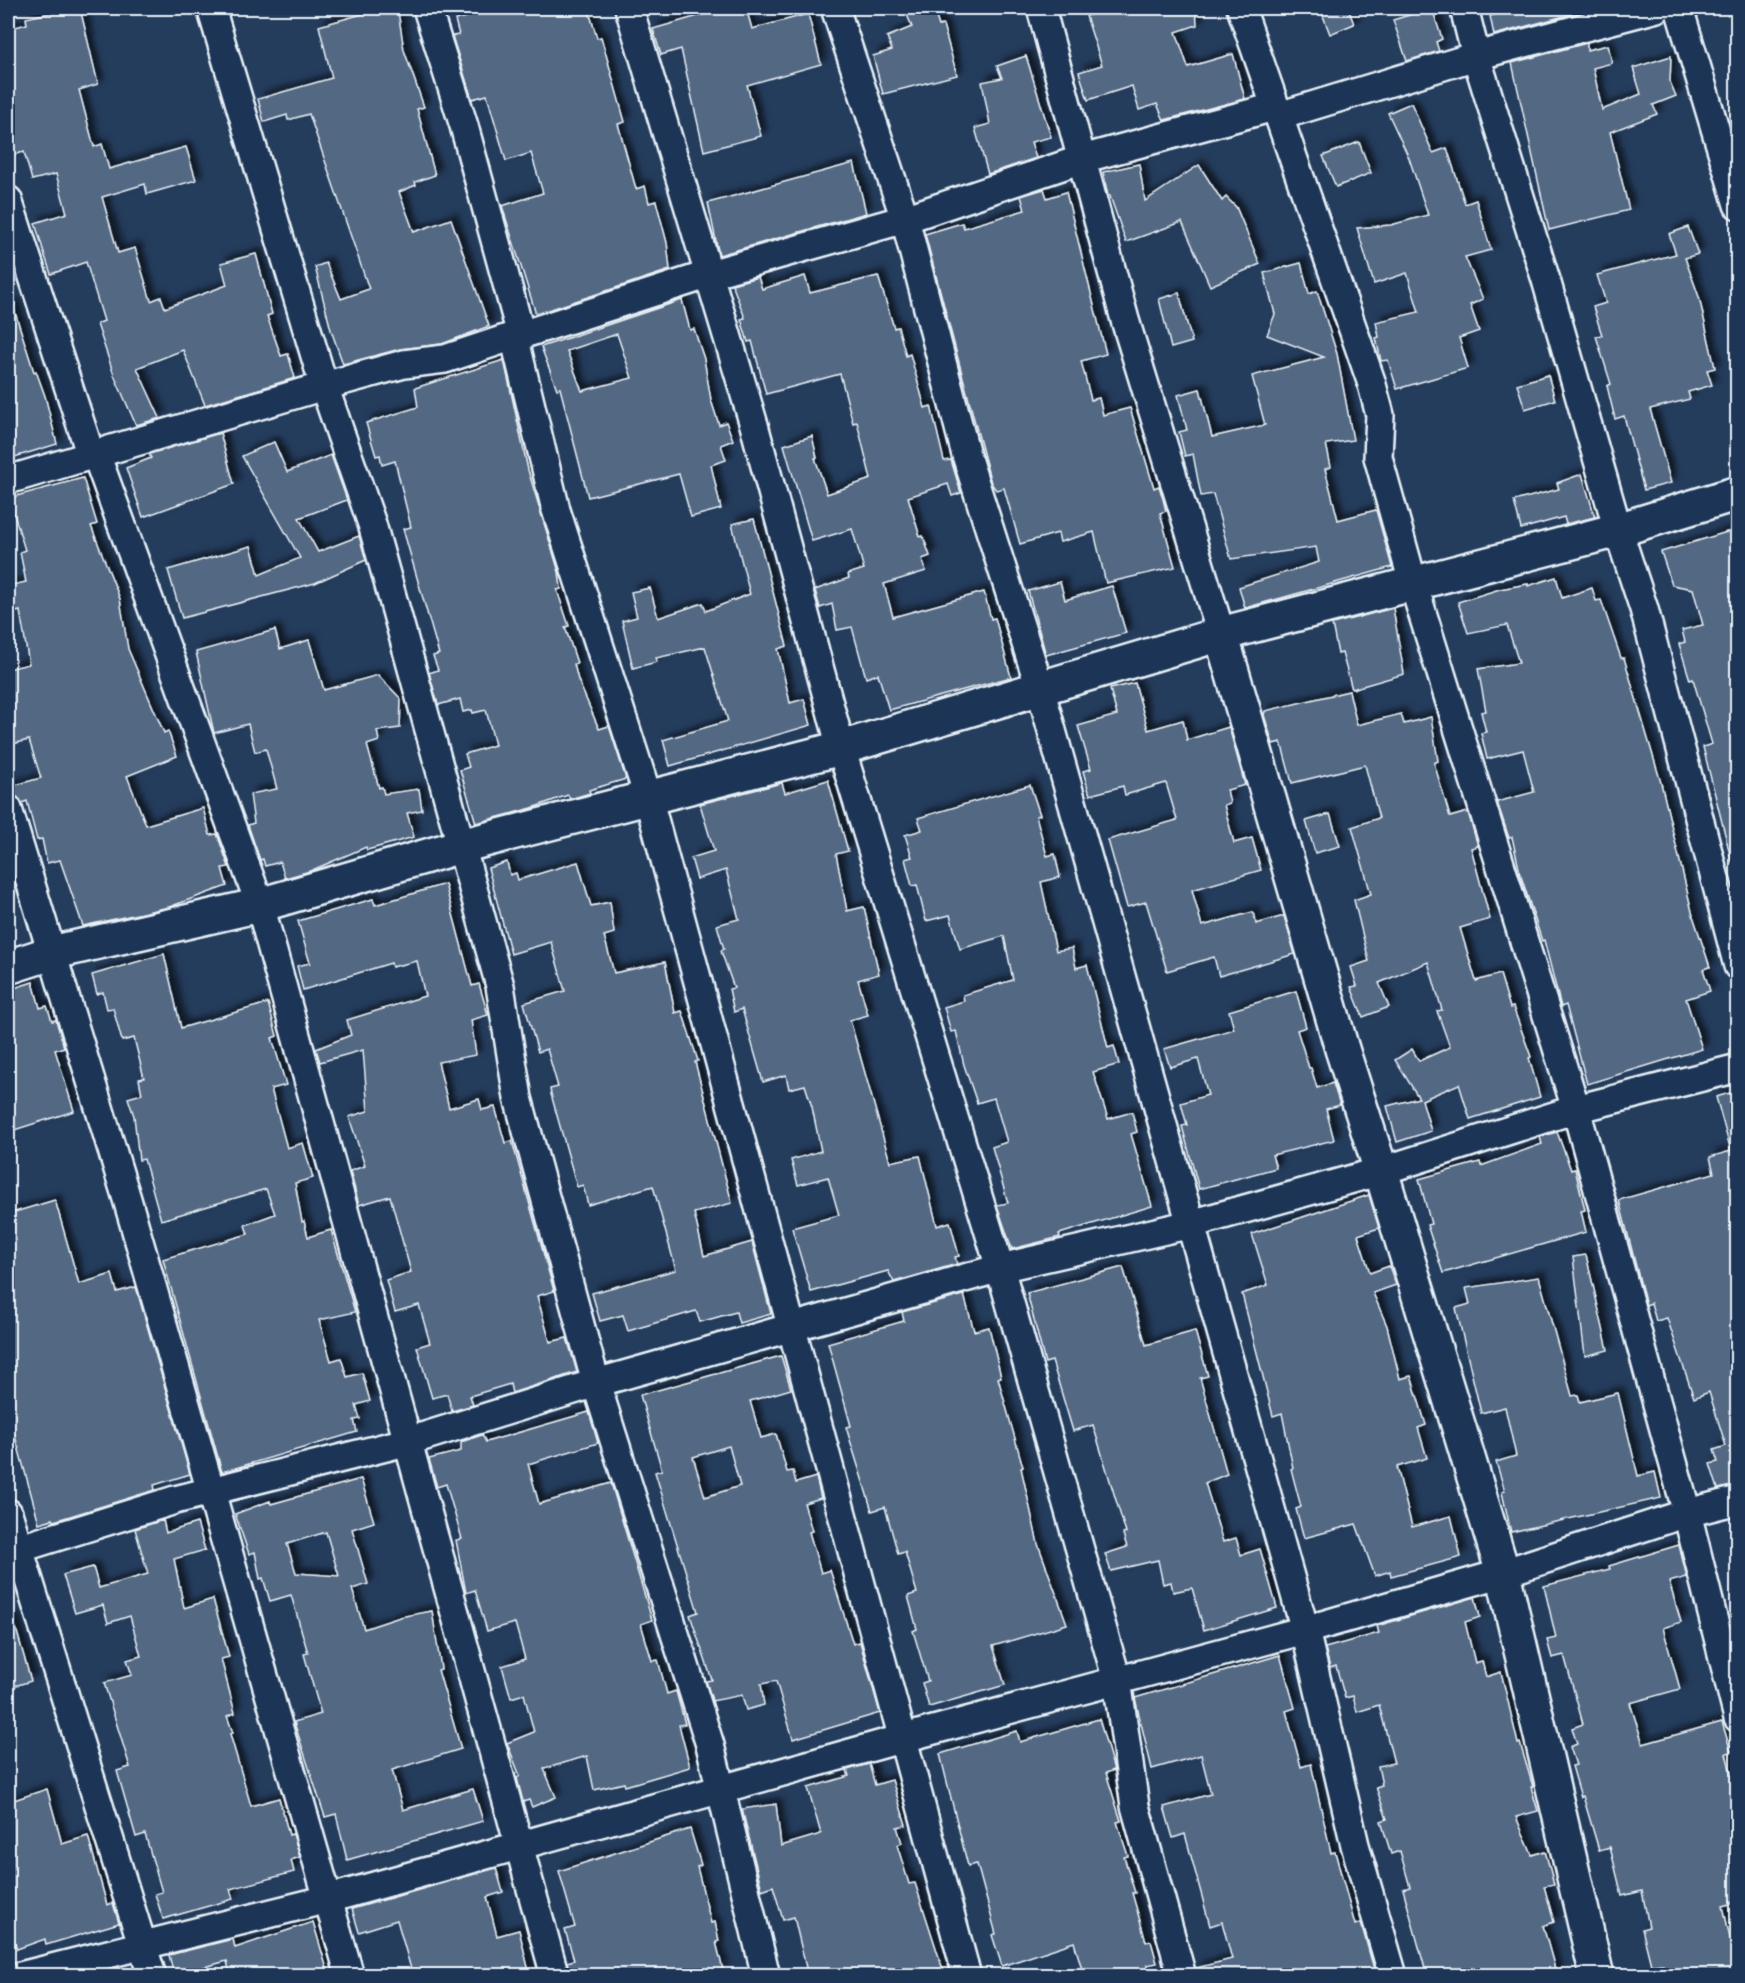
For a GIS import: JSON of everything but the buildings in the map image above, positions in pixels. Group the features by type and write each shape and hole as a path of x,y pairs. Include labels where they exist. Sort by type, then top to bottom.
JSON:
{"street":[{"path":"211,8 324,386 372,524 500,986 518,1098 596,1383 710,1745 719,1791 766,1976"},
{"path":"427,8 464,126 517,336 555,510 648,797 967,1976"},
{"path":"629,8 710,274 841,748 999,1268 1117,1680 1135,1806 1182,1976"},
{"path":"835,8 905,219 966,455 1040,688 1305,1630 1355,1845 1393,1976"},
{"path":"1041,8 1125,320 1221,634 1342,1049 1382,1171 1503,1573 1598,1976"},
{"path":"1241,8 1371,381 1380,415 1378,458 1413,583 1576,1109 1687,1513 1737,1718"},
{"path":"1464,8 1476,56 1546,280 1618,530 1644,609 1737,966"},
{"path":"8,480 324,386 404,364 446,359 710,274 905,219 1082,159 1276,112 1657,8"},
{"path":"1679,8 1737,205"},
{"path":"8,200 93,455 260,905 406,1442 555,1976"},
{"path":"8,967 51,953 260,905 461,846 841,748 1221,634 1618,530 1737,493"},
{"path":"8,809 127,1199 350,1976"},
{"path":"13,1551 175,1500 406,1442 596,1383 999,1268 1191,1224 1382,1171 1576,1109 1737,1068"},
{"path":"20,1976 328,1899 903,1738 1305,1630 1503,1573 1687,1513 1737,1500"},
{"path":"8,1513 13,1551 145,1945 152,1976"}]}
